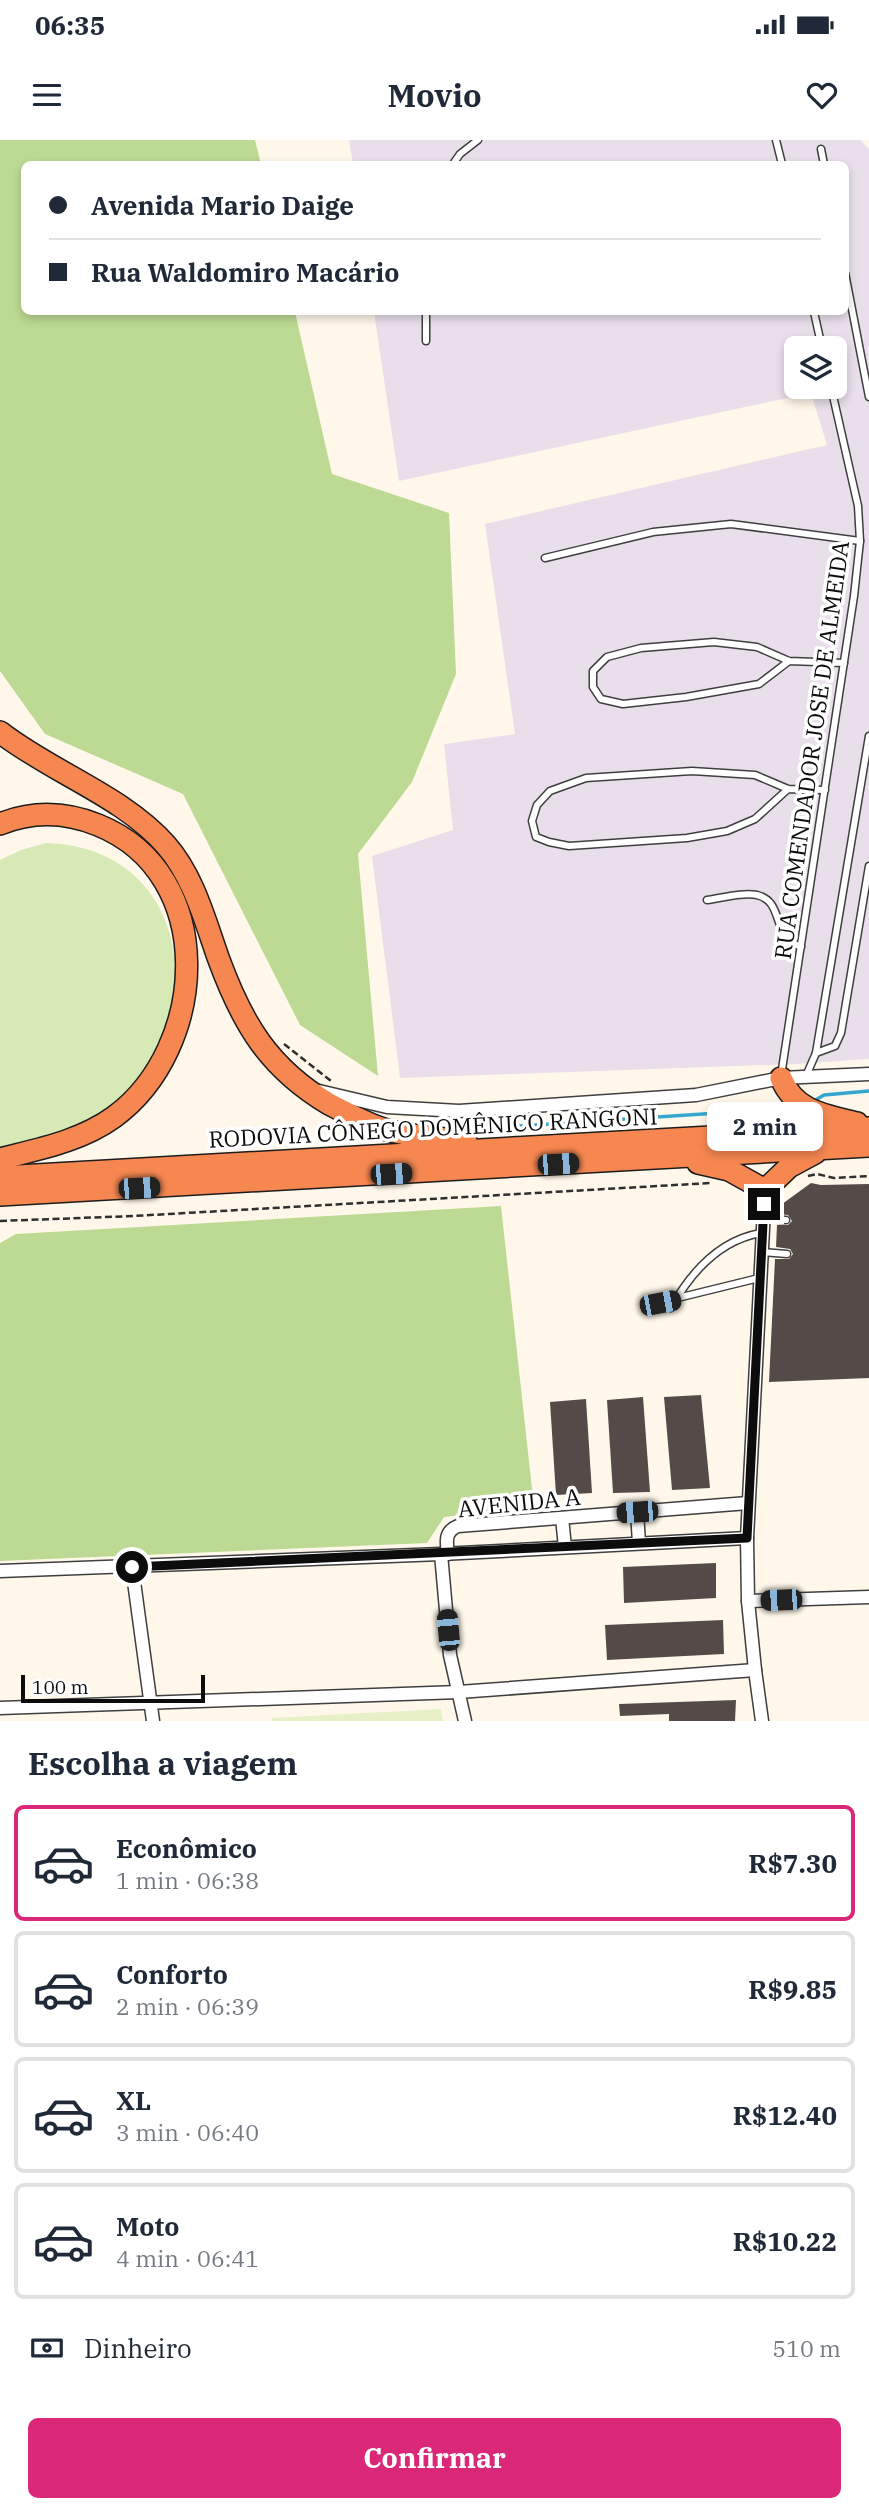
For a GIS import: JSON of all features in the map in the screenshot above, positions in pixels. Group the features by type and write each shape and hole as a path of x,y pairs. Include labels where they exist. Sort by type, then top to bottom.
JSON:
{"highway":[{"path":"0,732 135,818 165,844 192,888 228,984 248,1026 274,1061 302,1087 355,1118 387,1130 520,1149"},
{"path":"0,824 34,814 71,817 106,829 131,845 161,877 173,898 186,945 186,981 181,1020 155,1075 136,1098 113,1118 90,1132 52,1146 0,1159"},
{"path":"781,1078 790,1096 803,1106 869,1127"},
{"name":"RODOVIA CÔNEGO DOMÊNICO RANGONI","path":"0,1177 869,1127"},
{"name":"RODOVIA CÔNEGO DOMÊNICO RANGONI","path":"0,1195 869,1146"},
{"path":"670,1158 729,1170 765,1190 789,1167 823,1149"}],"street":[{"path":"302,1087 387,1107 459,1111 696,1095 781,1078 869,1074"},
{"path":"762,1721 748,1601 747,1538 765,1190"},
{"name":"AVENIDA A","path":"747,1538 444,1554 447,1534 451,1528 458,1526 748,1503"},
{"path":"637,1512 639,1544"},
{"path":"562,1518 565,1548"},
{"path":"0,1571 444,1554 450,1655 465,1721"},
{"path":"132,1567 153,1721"},
{"path":"748,1601 869,1597"},
{"path":"0,1708 459,1692 755,1670"}],"lane":[{"path":"455,161 478,140"},
{"path":"776,140 781,161"},
{"path":"821,149 823,161"},
{"path":"849,294 869,397"},
{"path":"426,315 426,341"},
{"path":"815,315 819,336"},
{"name":"RUA COMENDADOR JOSE DE ALMEIDA","path":"781,1078 860,541 858,506 834,399"},
{"path":"545,558 653,532 731,524 860,541"},
{"path":"789,661 759,684 686,697 623,704 601,699 593,687 593,671 607,657 641,648 714,642 757,647 789,661 844,663"},
{"path":"806,1077 816,1053 869,736"},
{"path":"788,789 755,819 727,831 687,838 569,846 536,837 532,821 537,805 550,791 586,778 692,771 755,775 788,789 825,790"},
{"path":"816,1053 835,1046 841,1033 869,866"},
{"path":"707,900 754,895 768,900 775,910 784,936 790,943 801,947"},
{"path":"762,1219 786,1220"},
{"path":"671,1308 690,1279 717,1251 733,1240 761,1233"},
{"path":"760,1252 787,1254"},
{"path":"646,1306 759,1278"}],"path":[{"path":"803,1178 817,1174 834,1178 869,1176"},
{"path":"0,1221 134,1216 711,1183"}],"shaded area":[{"path":"349,140 860,140 869,149 869,1059 400,1078 372,856 453,830 444,744 515,734 485,524 827,445 813,399 847,399 847,336 784,336 784,399 399,481 374,315 849,315 849,161 352,161"}],"green space":[{"path":"0,140 255,140 260,161 21,161 21,315 296,315 332,474 449,513 456,674 412,782 358,854 378,1076 300,1025 183,794 45,734 0,671"},
{"path":"46,843 96,852 134,875 160,908 173,948 175,991 165,1035 143,1075 110,1109 71,1129 0,1147 0,860 21,850"},
{"path":"501,1206 534,1507 444,1517 427,1543 0,1561 0,1243 16,1234"},
{"path":"441,1709 443,1721 272,1721 272,1718"}],"building":[{"path":"811,1183 869,1184 869,1378 769,1382 775,1259 789,1259 793,1254 790,1249 776,1247 777,1225 788,1225 792,1221 788,1215 778,1214 778,1207"},
{"path":"701,1395 710,1488 672,1490 664,1397"},
{"path":"643,1397 650,1492 613,1493 607,1400"},
{"path":"586,1399 592,1493 556,1495 550,1402"},
{"path":"716,1563 716,1598 624,1603 623,1567"},
{"path":"723,1620 724,1654 607,1660 605,1625"},
{"path":"736,1700 735,1721 669,1721 669,1714 620,1716 619,1704"}],"waterway":[{"path":"814,1101 824,1095 869,1091"},
{"path":"452,1127 506,1127 781,1109 794,1114 797,1111"}],"route":[{"path":"132,1567 747,1538 764,1204"}]}
